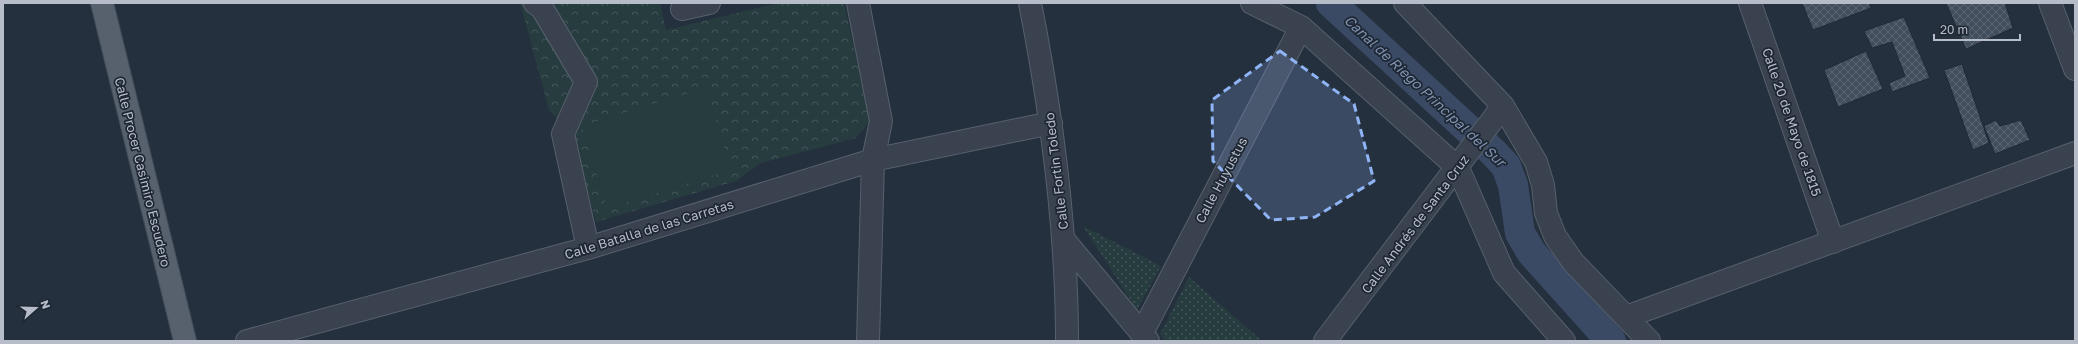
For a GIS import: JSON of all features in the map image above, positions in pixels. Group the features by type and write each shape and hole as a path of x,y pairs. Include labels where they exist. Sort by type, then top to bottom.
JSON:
{"main road":[{"name":"Calle Procer Casimiro Escudero","path":"102,3 185,341"}],"street":[{"path":"535,3 542,8 586,82 563,134 588,248"},
{"path":"682,9 709,3"},
{"path":"858,3 881,121 873,160 868,341"},
{"name":"Calle Fortin Toledo","path":"1030,3 1051,123 1064,240 1067,341"},
{"path":"1252,3 1301,27 1461,162 1504,273 1564,341"},
{"path":"1405,3 1503,106 1536,162 1543,185 1546,213 1555,236 1573,262 1649,341"},
{"name":"Calle 20 de Mayo de 1815","path":"1750,3 1833,242"},
{"path":"2050,3 2075,69"},
{"name":"Calle Huyustus","path":"1145,337 1301,27"},
{"name":"Calle Andrés de Santa Cruz","path":"1325,341 1503,106"},
{"name":"Calle Batalla de las Carretas","path":"247,341 588,248 873,160 1051,123"},
{"path":"1626,317 2075,153"},
{"path":"1064,240 1145,337"}],"highlighted area":[{"path":"1280,51 1354,104 1374,181 1315,217 1271,220 1213,161 1212,100"}],"green space":[{"path":"520,3 660,3 666,30 779,3 844,3 870,121 856,138 761,163 736,181 596,222 573,137 549,110"},
{"path":"706,88 731,170 607,208 582,126"},
{"path":"1083,226 1161,266 1137,310"},
{"path":"1189,277 1262,341 1165,341 1160,334"}],"building":[{"path":"1802,3 1869,3 1871,8 1813,30"},
{"path":"1946,3 2005,3 2013,28 1966,49"},
{"path":"1904,17 1930,78 1892,92 1889,83 1905,76 1892,42 1872,48 1864,31"},
{"path":"1866,51 1883,89 1838,107 1824,70"},
{"path":"1962,64 1989,143 1973,150 1944,70"},
{"path":"1996,120 2000,126 2021,120 2030,140 1995,154 1984,126"}],"waterway":[{"name":"Canal de Riego Principal del Sur","path":"1331,3 1493,152 1506,166 1513,185 1520,233 1531,252 1611,341"}]}
